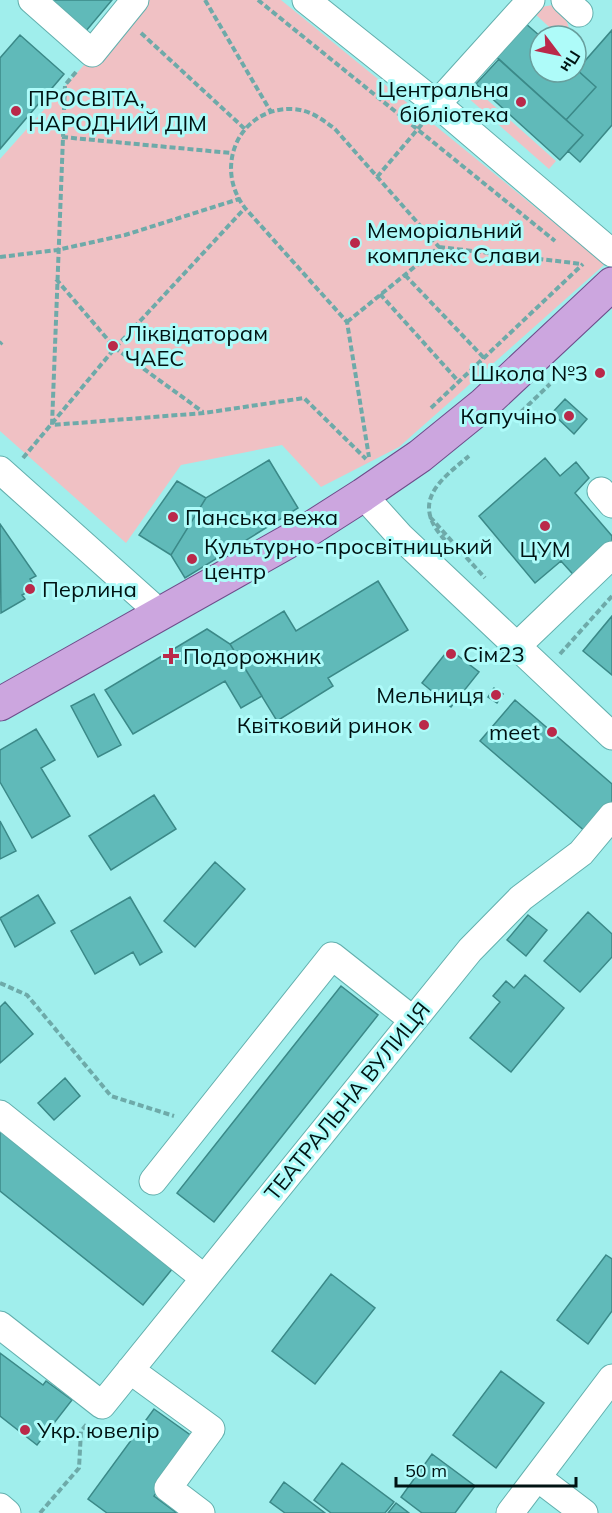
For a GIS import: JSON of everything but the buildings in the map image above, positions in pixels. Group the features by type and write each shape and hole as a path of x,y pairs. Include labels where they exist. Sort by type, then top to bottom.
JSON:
{"main road":[{"path":"0,704 305,532 420,456 484,404 612,284"}],"street":[{"path":"32,0 92,53 128,8"},
{"path":"306,0 437,104 612,253"},
{"path":"437,104 531,0"},
{"path":"11,464 161,614"},
{"path":"363,495 400,536 612,736"},
{"path":"517,646 612,555"},
{"name":"ТЕАТРАЛЬНА ВУЛИЦЯ","path":"102,1404 470,950 521,898 580,853 612,816"},
{"path":"153,1181 332,956 413,1020"},
{"path":"0,1114 204,1278"},
{"path":"0,1326 102,1404"},
{"path":"130,1370 211,1429 168,1488 201,1513"},
{"path":"510,1513 609,1387"},
{"path":"538,1478 584,1513"},
{"path":"0,1508 7,1513"}],"path":[{"path":"205,0 271,112"},
{"path":"258,0 556,242"},
{"path":"128,8 246,130"},
{"path":"52,425 65,85 92,53"},
{"path":"370,463 347,322 245,208 233,187 231,153 251,124 271,112 294,109 317,116 334,129 439,247 583,264"},
{"path":"377,177 418,129"},
{"path":"62,137 231,153"},
{"path":"0,257 57,250 125,235 238,199"},
{"path":"11,464 52,425 115,348 245,208"},
{"path":"347,322 439,247"},
{"path":"574,256 583,264"},
{"path":"426,412 485,359 583,264"},
{"path":"405,275 485,359"},
{"path":"56,279 115,348 204,413"},
{"path":"380,294 459,382"},
{"path":"515,416 555,379"},
{"path":"52,425 204,413 304,398 370,463"},
{"path":"475,451 435,487 428,514 431,524 487,585"},
{"path":"370,463 378,456"},
{"path":"559,655 612,596"},
{"path":"0,983 27,995 111,1096 198,1124"},
{"path":"40,1513 78,1468 81,1431 102,1404"}],"shaded area":[{"path":"142,0 281,0 605,264 399,447 321,487 282,445 181,465 126,543 0,431 0,159"},
{"path":"553,5 565,16 568,24 546,24 534,13 541,7"},
{"path":"474,88 556,161 549,169 466,96"}],"place":[{"name":"Центральна бібліотека","path":"521,102"},
{"name":"ПРОСВІТА, НАРОДНИЙ ДІМ","path":"16,111"},
{"name":"Меморіальний комплекс Слави","path":"355,243"},
{"name":"Ліквідаторам ЧАЕС","path":"113,346"},
{"name":"Школа №3","path":"600,373"},
{"name":"Капучіно","path":"569,416"},
{"name":"Панська вежа","path":"173,517"},
{"name":"ЦУМ","path":"545,526"},
{"name":"Культурно-просвітницький центр","path":"192,559"},
{"name":"Перлина","path":"30,589"},
{"name":"Сім23","path":"451,654"},
{"name":"Подорожник","path":"171,656"},
{"name":"Мельниця","path":"496,695"},
{"name":"Квітковий ринок","path":"424,725"},
{"name":"meet","path":"552,732"},
{"name":"Укр. ювелір","path":"25,1430"}]}
